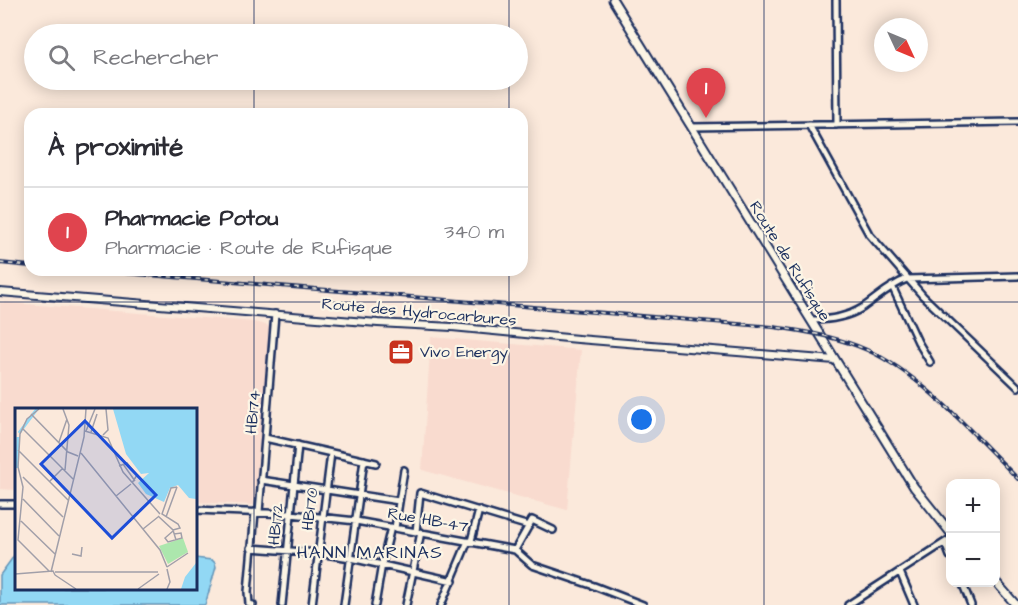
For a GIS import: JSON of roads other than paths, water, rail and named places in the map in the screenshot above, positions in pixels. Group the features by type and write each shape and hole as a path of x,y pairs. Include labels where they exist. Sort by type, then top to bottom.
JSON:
{"main road":[{"name":"Route de Rufisque","path":"613,0 914,487 946,526"},
{"path":"1000,587 1016,605"}],"street":[{"path":"836,0 837,125"},
{"path":"692,127 1018,122"},
{"path":"809,125 869,234 907,279 1018,387"},
{"path":"811,320 834,319 851,315 892,286 907,279 1018,276"},
{"path":"892,286 930,362"},
{"name":"Route des Hydrocarbures","path":"0,292 470,328 835,360"},
{"name":"HB174","path":"251,604 248,586 251,548 261,480 275,314"},
{"path":"265,438 376,463"},
{"name":"HB172","path":"282,605 298,445"},
{"name":"HB170","path":"312,605 331,453"},
{"path":"344,605 364,460"},
{"path":"375,605 404,470"},
{"path":"261,480 399,501"},
{"path":"406,605 419,532 420,493 553,530"},
{"name":"Rue HB-47","path":"196,510 291,514 356,521 515,550 532,565 643,605"},
{"path":"441,605 469,541 479,510"},
{"path":"515,550 530,523"},
{"path":"848,605 946,542"},
{"path":"251,548 351,558 453,581"},
{"path":"900,572 914,605"},
{"path":"964,587 971,605"}],"water":[{"path":"15,554 15,590 196,590 196,558 212,560 216,567 205,605 0,605 0,575"}],"railway":[{"path":"0,263 24,265"},
{"path":"160,276 773,327 821,335 867,350 908,375 947,408 1018,479"}],"place":[{"name":"Pharmacie Potou","path":"706,118"},
{"name":"Vivo Energy","path":"401,352"}],"district":[{"name":"HANN MARINAS","path":"370,552"}]}
